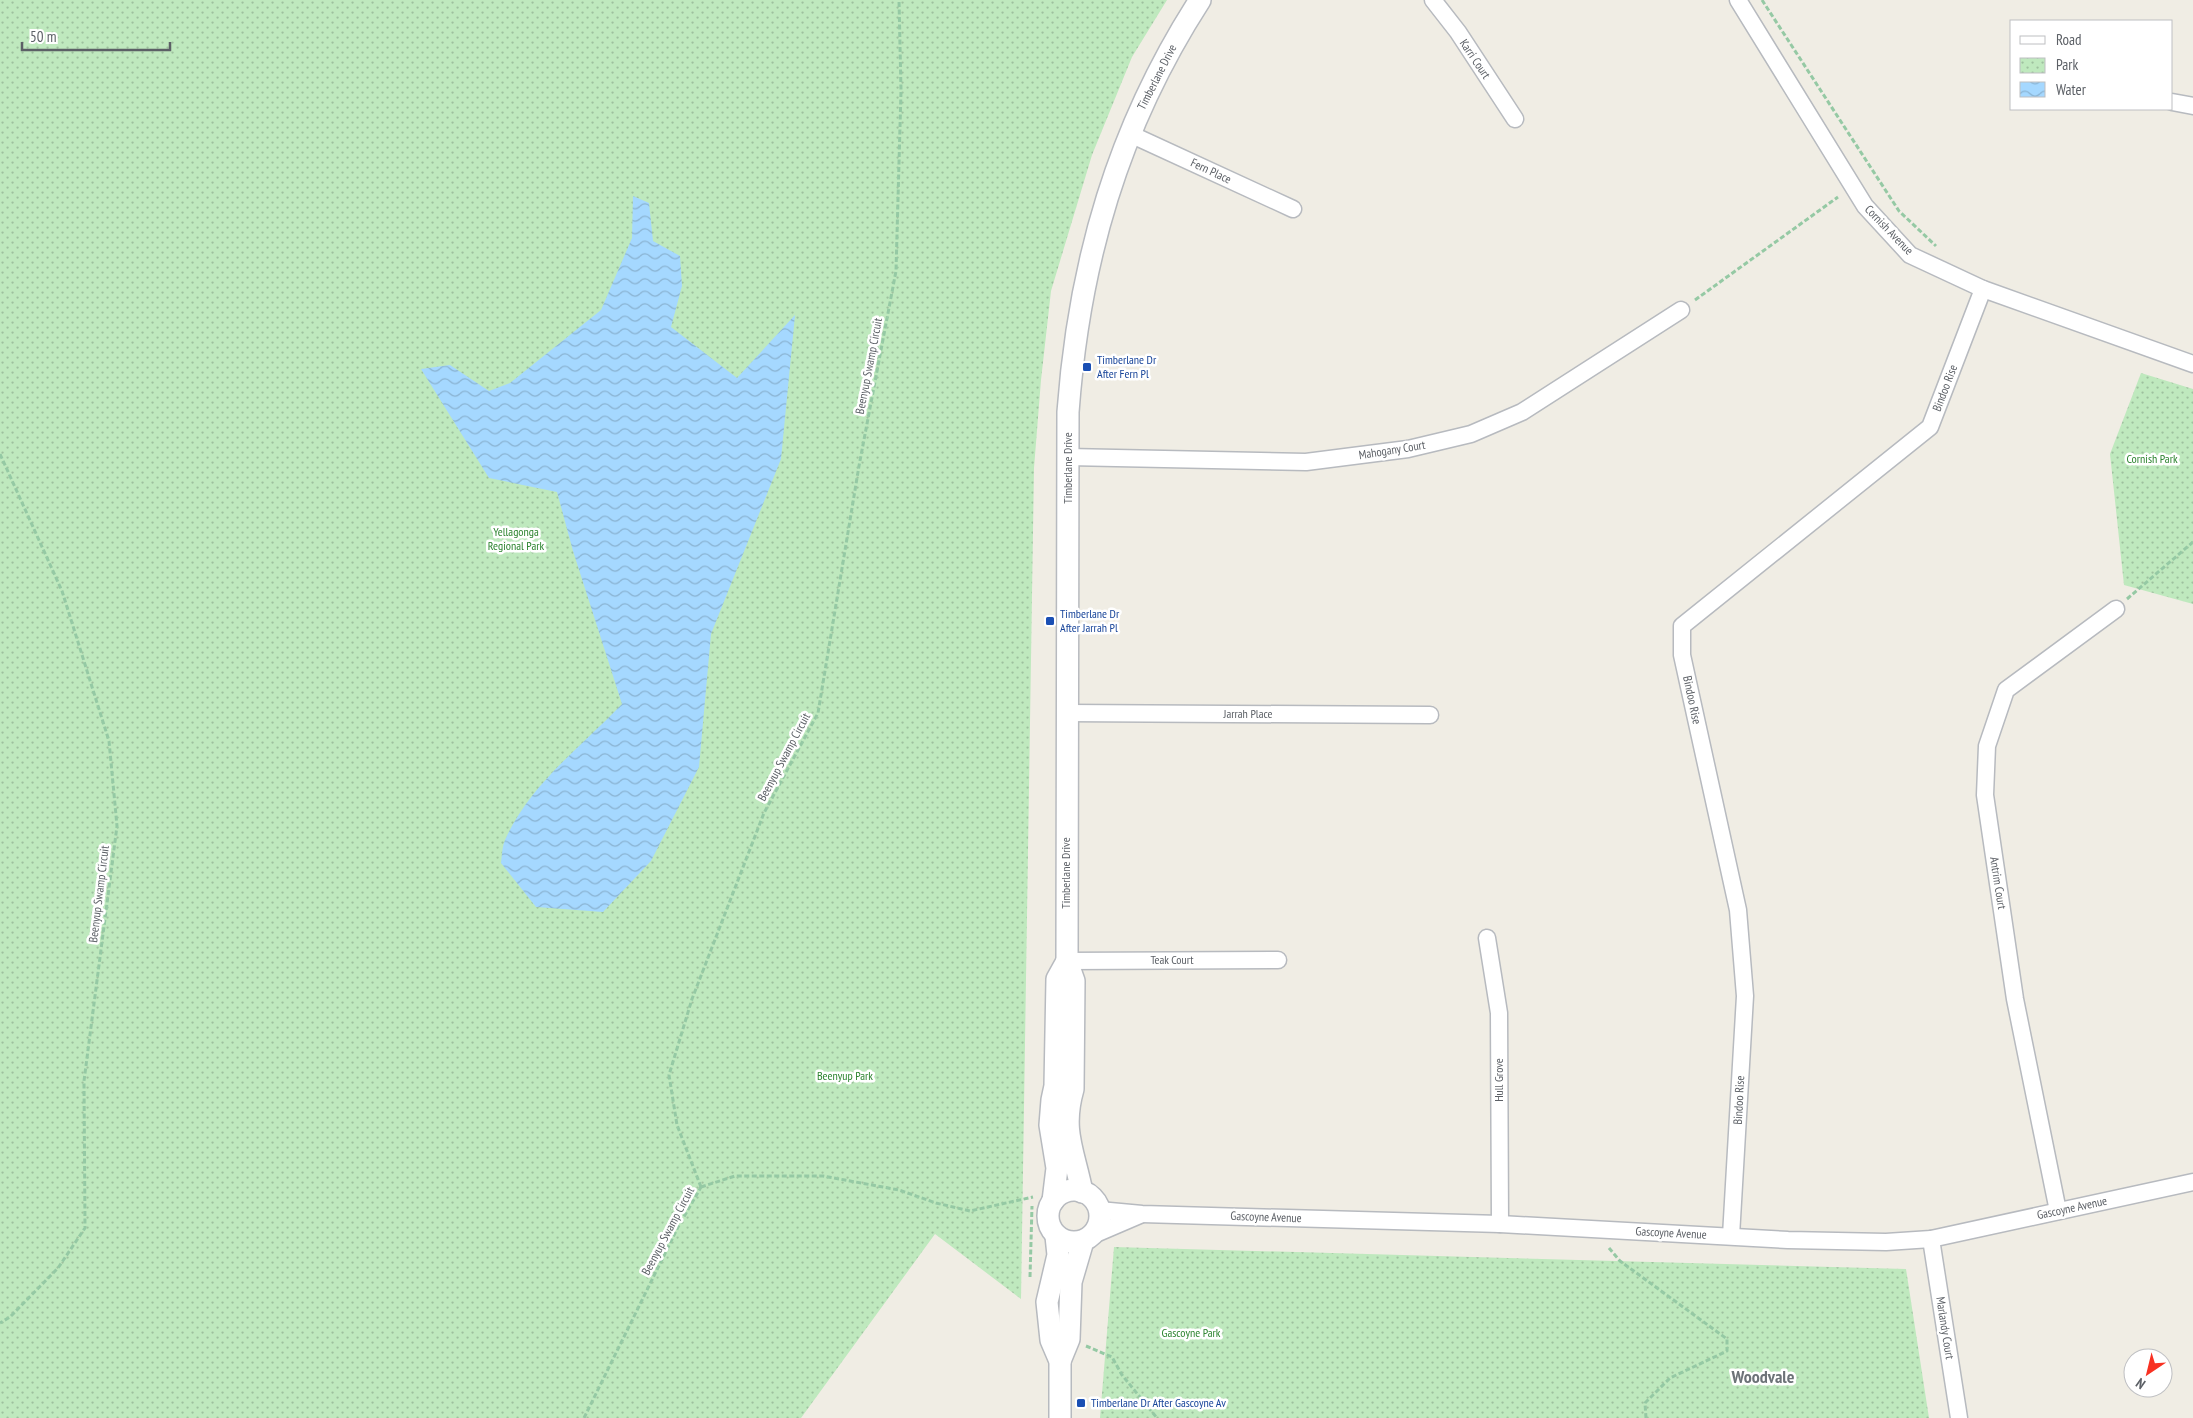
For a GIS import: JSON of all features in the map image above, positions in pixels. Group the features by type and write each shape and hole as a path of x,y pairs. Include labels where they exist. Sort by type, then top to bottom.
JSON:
{"street":[{"name":"Timberlane Drive","path":"1082,1192 1076,1162 1069,1143 1067,1124 1069,1103 1073,1089 1074,981 1067,961 1066,713 1068,412 1073,353 1083,291 1098,226 1130,134 1166,57 1200,0"},
{"name":"Karri Court","path":"1434,0 1458,32 1515,119"},
{"name":"Cornish Avenue","path":"1738,0 1852,187 1865,206 1910,255 1983,289 2193,364"},
{"path":"2173,102 2193,106"},
{"name":"Fern Place","path":"1130,134 1293,209"},
{"name":"Bindoo Rise","path":"1731,1236 1745,996 1738,910 1682,655 1682,626 1930,427 1983,289"},
{"name":"Mahogany Court","path":"1068,457 1306,462 1408,449 1471,434 1522,412 1681,310"},
{"name":"Antrim Court","path":"2058,1211 2012,979 1985,795 1987,746 2006,690 2116,609"},
{"name":"Jarrah Place","path":"1066,713 1430,715"},
{"name":"Hull Grove","path":"1487,938 1499,1013 1500,1224"},
{"name":"Teak Court","path":"1067,961 1278,960"},
{"name":"Timberlane Drive","path":"1053,1201 1057,1168 1050,1124 1055,1086 1056,979 1067,961"},
{"name":"Gascoyne Avenue","path":"1099,1210 1142,1214 1500,1224 1831,1242 1886,1242 1931,1239 2193,1182"},
{"path":"1060,1361 1051,1340 1047,1302 1058,1256 1056,1236 1048,1223 1048,1215 1053,1201 1066,1192 1082,1192 1096,1202 1099,1210 1099,1224 1087,1239 1071,1282 1069,1338 1060,1361 1060,1418"},
{"name":"Gascoyne Avenue","path":"1087,1239 1142,1214"},
{"path":"1056,1236 1069,1242 1087,1239"},
{"name":"Marlandy Court","path":"1931,1239 1959,1418"}],"path":[{"name":"Beenyup Swamp Circuit","path":"584,1418 678,1227 701,1187 677,1125 669,1075 692,999 764,813 818,712 859,466 896,271 901,90 899,0"},
{"path":"1762,0 1899,212 1937,248"},
{"path":"1681,310 1852,187"},
{"name":"Beenyup Swamp Circuit","path":"0,454 62,591 110,741 117,826 84,1081 85,1228 58,1268 10,1317 0,1323"},
{"path":"2116,609 2193,542"},
{"path":"701,1187 735,1176 823,1176 900,1190 936,1203 970,1211 1033,1197 1030,1286"},
{"path":"1607,1229 1608,1247 1620,1261 1727,1339 1727,1351 1670,1378 1646,1403 1646,1418"},
{"path":"1083,1345 1112,1357 1122,1375 1157,1418"}],"green space":[{"name":"Yellagonga Regional Park","path":"0,0 1167,0 1132,57 1092,155 1051,291 1034,468 1021,1299 935,1234 801,1418 0,1418"},
{"name":"Cornish Park","path":"2141,373 2193,389 2193,604 2124,585 2110,454"},
{"name":"Gascoyne Park","path":"1114,1247 1906,1269 1929,1418 1100,1418"}],"water":[{"path":"633,196 649,203 653,241 680,256 682,286 671,327 737,378 795,315 781,459 711,634 699,767 651,861 603,912 536,907 501,863 505,840 528,801 542,784 622,704 573,551 557,492 489,478 421,369 450,365 489,391 510,383 601,310 632,238"}],"place":[{"name":"Timberlane Dr After Fern Pl","path":"1087,367"},
{"name":"Timberlane Dr After Jarrah Pl","path":"1050,621"},
{"name":"Timberlane Dr After Gascoyne Av","path":"1081,1403"}],"district":[{"name":"Woodvale","path":"1763,1377"}],"park label":[{"name":"Beenyup Park","path":"845,1076"}]}
